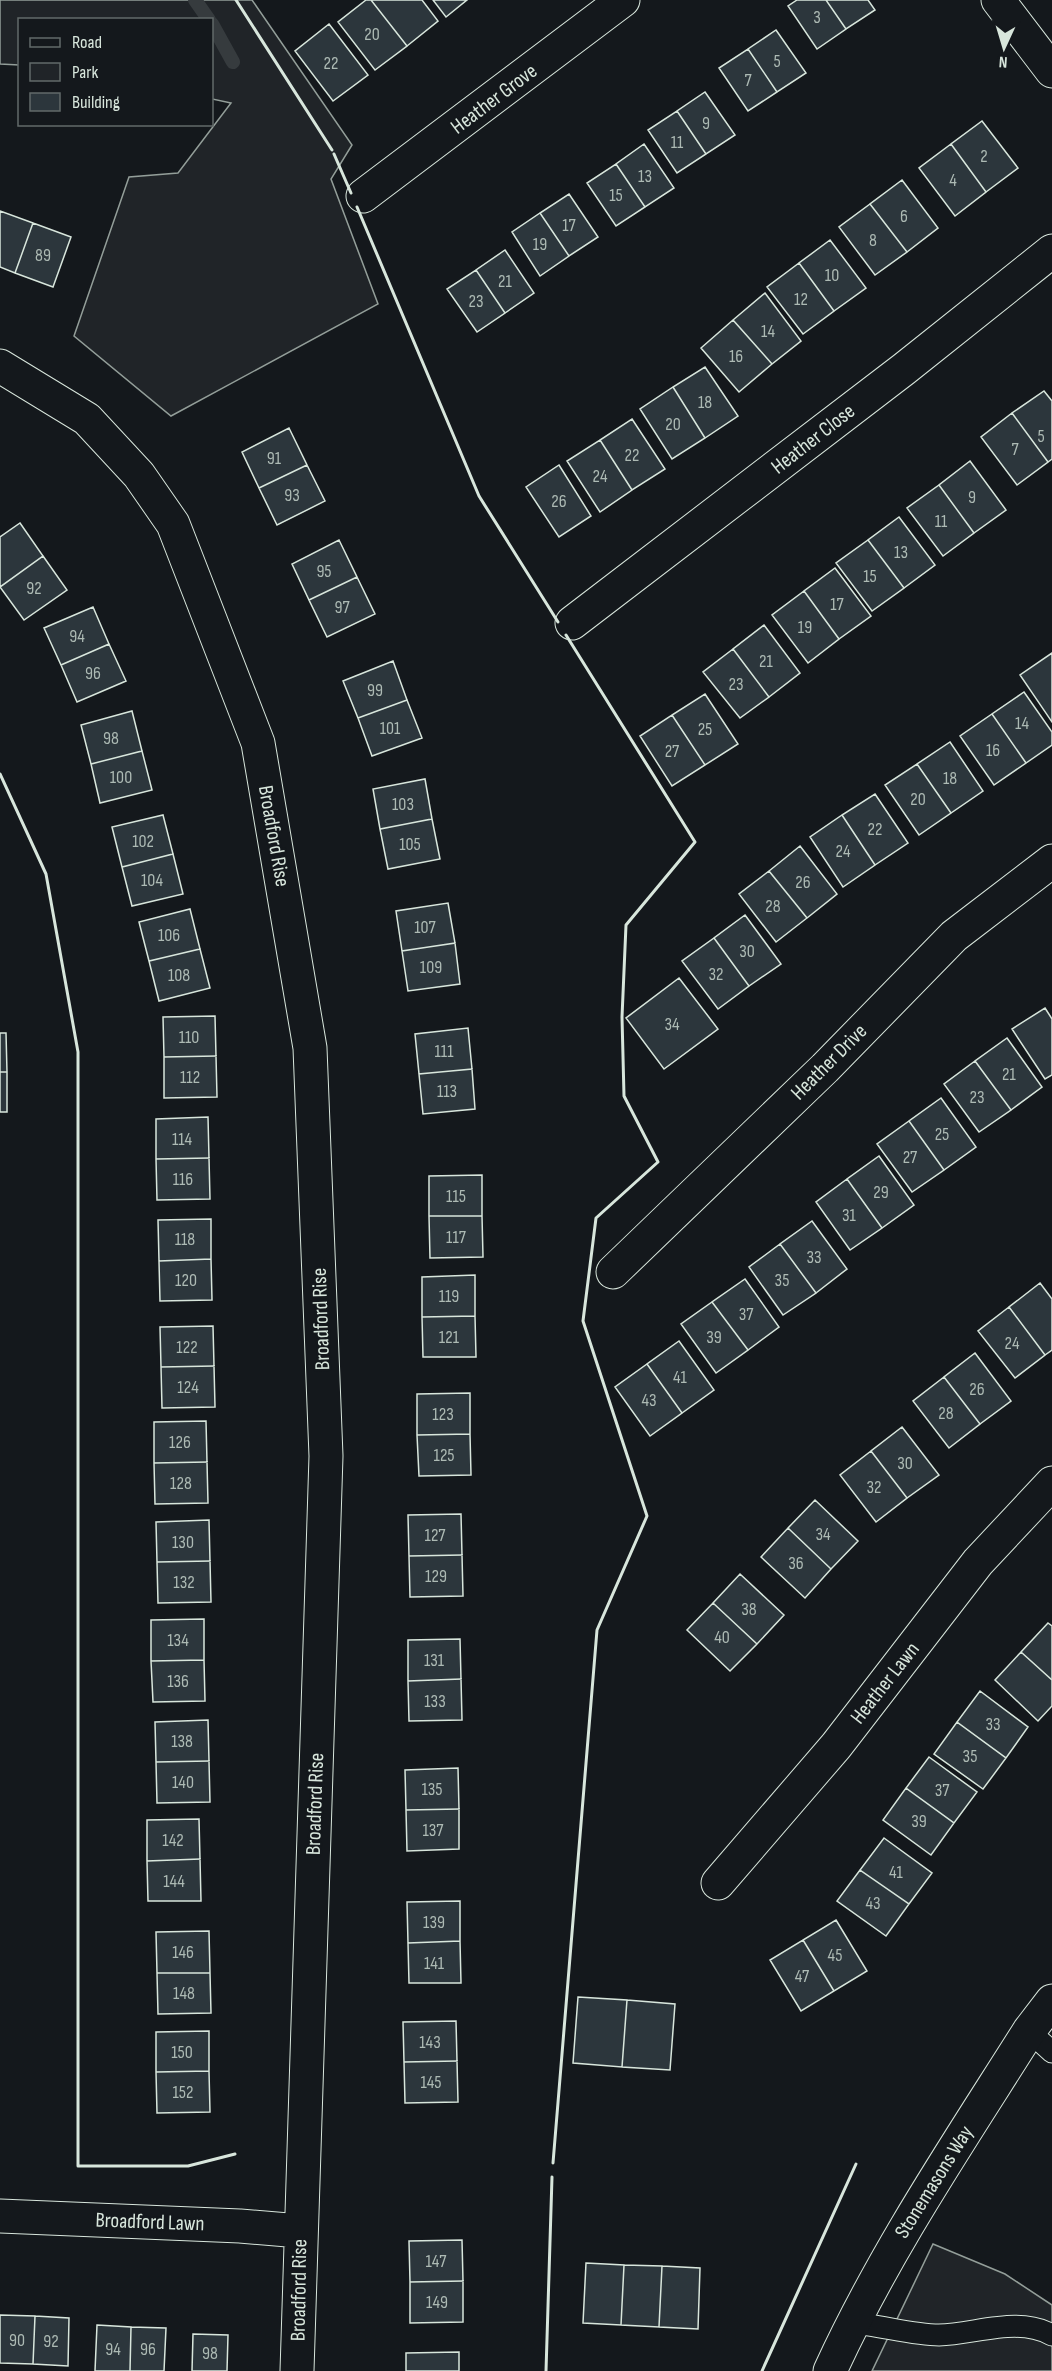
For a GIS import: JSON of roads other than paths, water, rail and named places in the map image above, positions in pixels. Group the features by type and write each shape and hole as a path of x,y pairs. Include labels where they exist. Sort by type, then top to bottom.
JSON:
{"street":[{"name":"Heather Grove","path":"363,196 623,0"},
{"path":"998,0 1052,71"},
{"name":"Heather Close","path":"572,623 904,369 1052,251"},
{"name":"Broadford Rise","path":"0,366 87,419 139,475 173,524 258,743 310,1048 326,1456 297,2371"},
{"name":"Heather Drive","path":"613,1272 825,1068 954,936 1052,861"},
{"name":"Heather Lawn","path":"718,1883 836,1746 978,1562 1052,1483"},
{"name":"Stonemasons Way","path":"830,2371 852,2323 899,2236 1041,2042 1052,2001"},
{"name":"Broadford Lawn","path":"0,2216 240,2226 300,2231"}],"lane":[{"path":"852,2323 938,2335 994,2328 1038,2328 1052,2336"}],"waterway":[{"path":"195,0 208,18"},
{"path":"213,26 233,62"}]}
